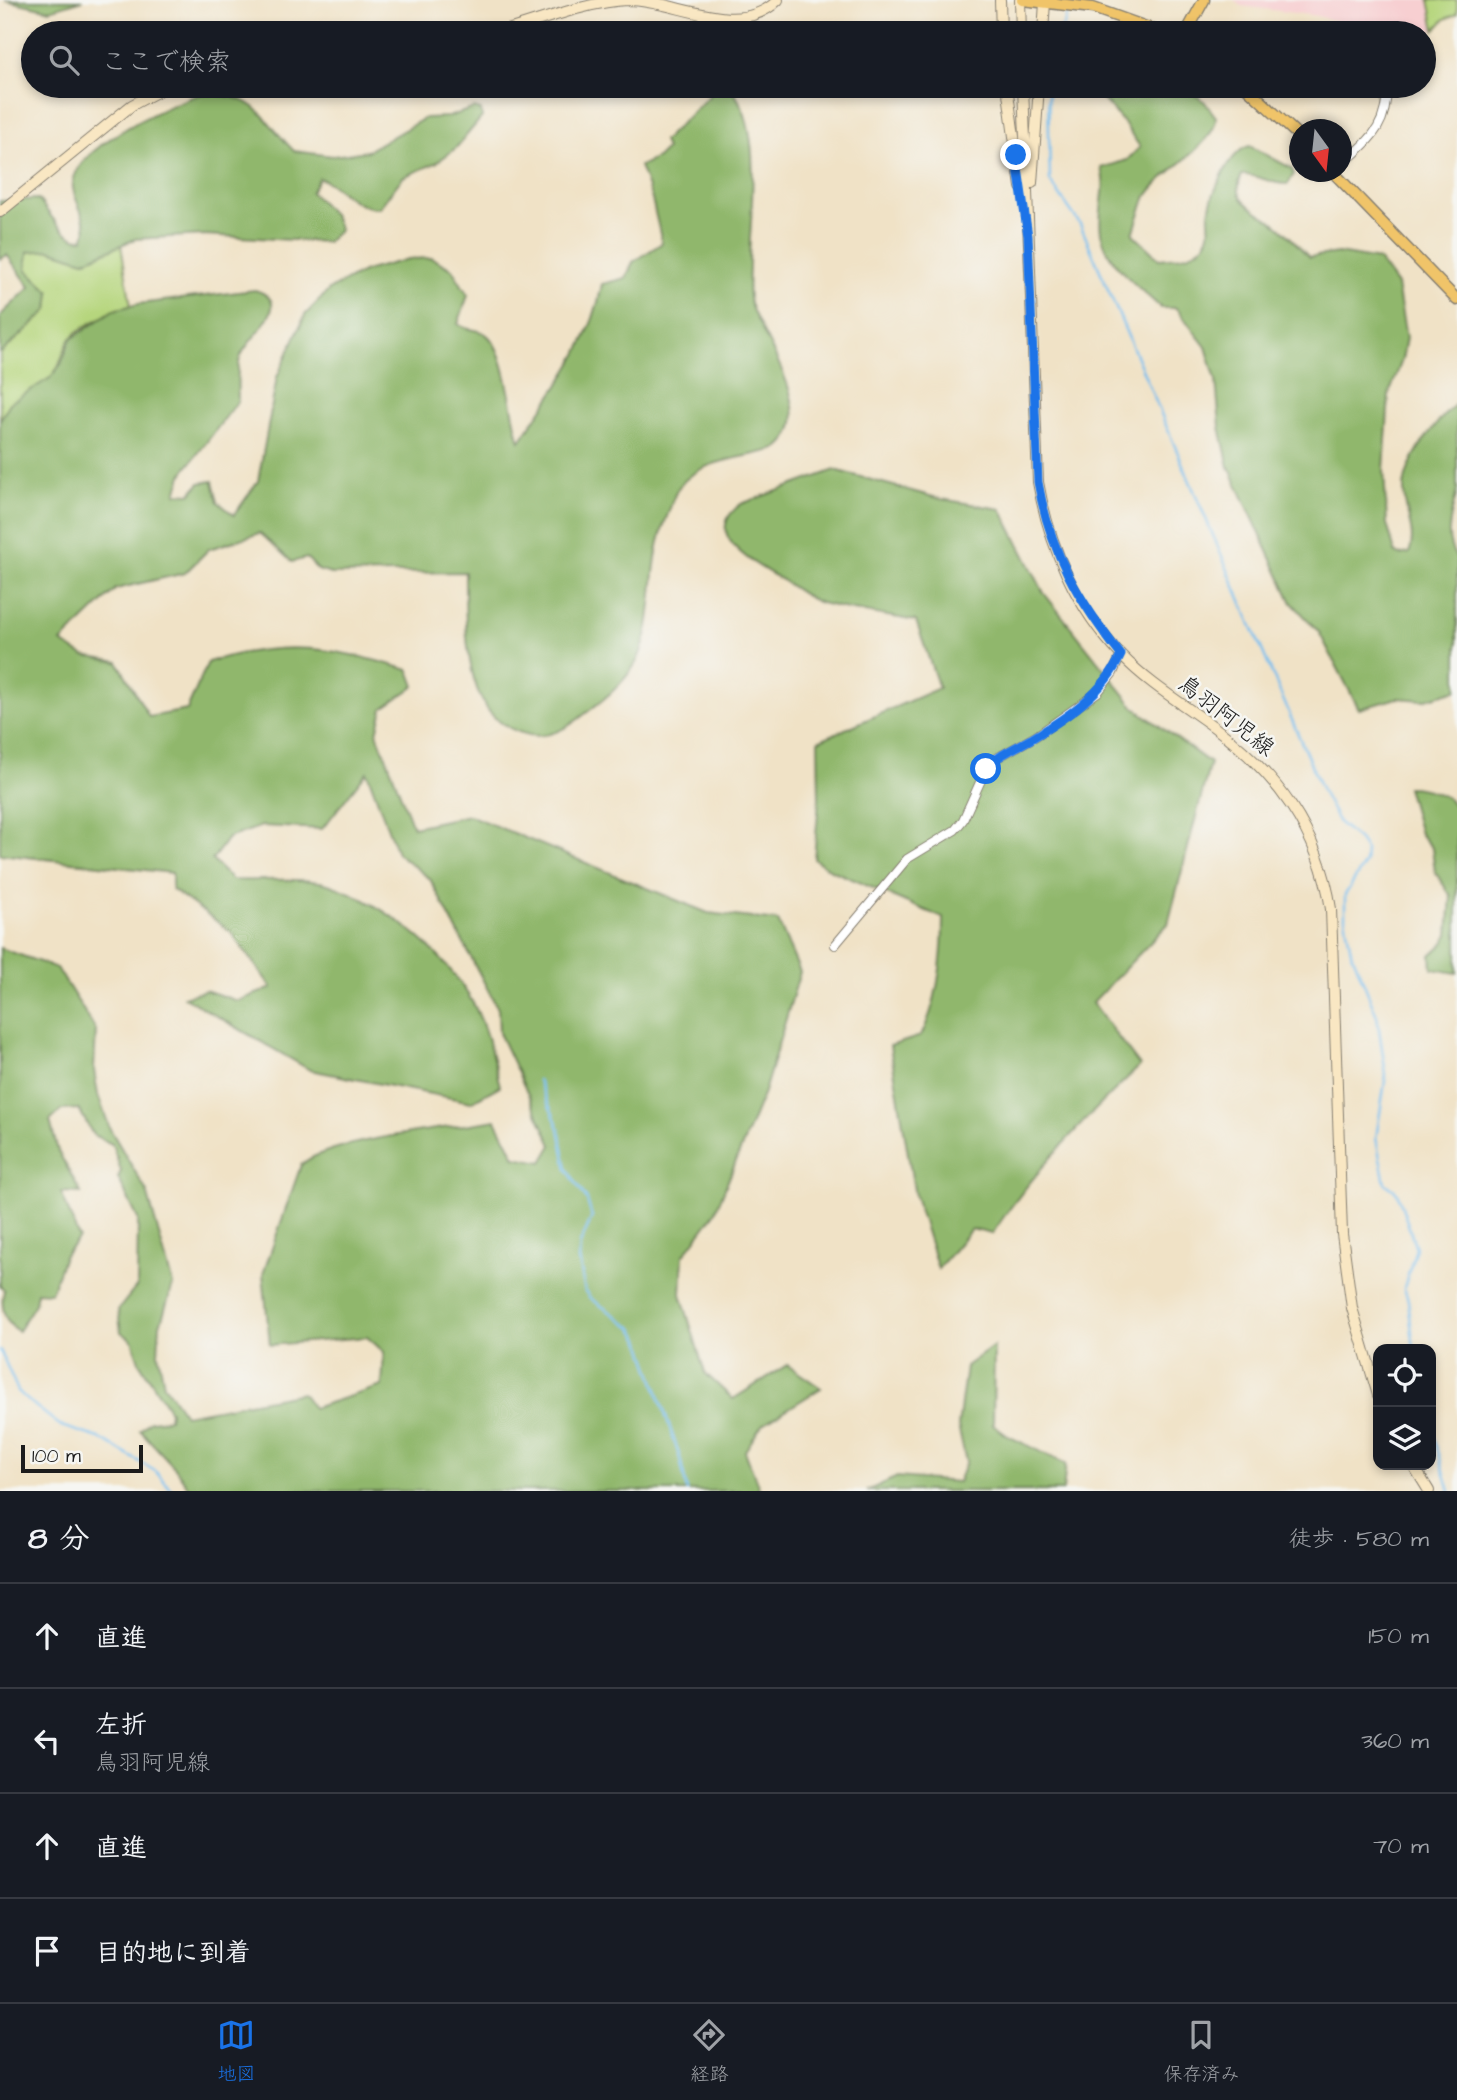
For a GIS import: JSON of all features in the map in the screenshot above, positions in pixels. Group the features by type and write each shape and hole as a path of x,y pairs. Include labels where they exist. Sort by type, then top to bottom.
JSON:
{"highway":[{"path":"1021,0 1093,8 1129,21"},
{"path":"1192,21 1204,0"},
{"path":"1258,98 1289,127"},
{"path":"1347,182 1457,300"}],"main road":[{"path":"542,21 618,1 650,1 734,19 765,12 778,0"},
{"path":"1000,0 1001,21"},
{"path":"1021,0 1021,21"},
{"path":"1044,21 1045,2"},
{"path":"0,212 132,105 145,98"},
{"path":"1009,98 1028,236"},
{"name":"鳥羽阿児線","path":"1023,98 1038,482 1043,508 1058,558 1083,605 1121,655 1216,729 1270,776 1298,812 1322,868 1331,909 1342,1234 1352,1308 1373,1378"},
{"path":"1028,236 1038,98"},
{"path":"1416,1470 1429,1491"}],"street":[{"path":"1352,154 1382,123 1387,98"},
{"path":"835,945 907,859 955,830 963,820 986,769 995,759 1036,736 1098,692 1113,673 1121,655"}],"shaded area":[{"path":"1234,0 1429,0 1433,21 1336,21 1241,6"}],"green space":[{"path":"5,0 83,0 50,10"},
{"path":"1429,0 1457,0 1457,14 1445,19 1436,29 1436,21 1433,21"},
{"path":"191,98 235,98 255,108 294,151 333,156 367,151 425,118 448,117 474,108 481,110 482,117 456,148 436,163 403,177 379,208 361,205 319,178 311,192 333,214 340,230 327,242 204,235 135,239 84,261 50,250 28,252 26,269 50,292 48,310 0,354 0,316 30,287 7,255 0,259 0,201 38,199 63,230 83,239 86,227 73,188 76,173 87,158 103,144 167,107"},
{"path":"707,98 737,98 742,106 752,149 753,173 749,299 785,377 792,398 794,418 789,435 776,449 711,465 688,477 679,487 659,542 649,621 642,648 631,670 602,700 558,731 539,736 520,733 500,722 488,710 479,694 466,630 465,572 331,574 318,570 307,558 292,562 260,533 209,549 185,573 116,589 61,642 84,656 118,662 149,717 187,710 208,662 262,650 286,648 333,651 409,670 415,686 383,708 377,733 413,827 469,815 708,913 778,921 800,972 764,1092 715,1213 683,1256 681,1294 705,1373 733,1399 787,1365 821,1388 762,1425 745,1451 760,1491 191,1491 176,1469 140,1430 150,1421 169,1419 170,1411 139,1362 132,1340 121,1332 118,1310 137,1286 138,1219 118,1178 121,1171 112,1144 93,1135 79,1109 62,1110 50,1121 58,1151 81,1193 61,1192 79,1238 64,1256 51,1293 37,1292 35,1304 18,1331 9,1323 4,1313 4,1290 0,1286 0,948 57,968 96,1030 94,1070 98,1095 110,1129 147,1192 173,1285 160,1325 158,1353 164,1385 185,1415 302,1393 313,1408 382,1386 384,1352 367,1337 270,1345 263,1274 301,1165 315,1156 363,1141 496,1120 515,1157 542,1162 552,1145 499,1033 498,1009 430,879 397,853 367,772 322,829 262,826 228,838 212,860 232,880 308,881 328,884 392,917 430,948 462,985 474,1005 492,1055 500,1086 471,1102 310,1070 184,997 205,990 238,1001 272,988 230,931 172,889 172,873 0,854 0,420 10,403 50,378 61,364 70,340 113,310 138,304 255,290 267,296 272,303 271,311 240,358 238,401 183,473 176,493 190,494 200,483 213,481 218,502 234,515 258,481 277,377 305,315 330,289 365,271 408,259 432,258 452,269 468,295 458,324 484,333 492,340 498,352 520,441 580,348 597,307 602,284 626,278 633,262 662,243 652,199 640,166 657,158 666,149 663,141"},
{"path":"1102,98 1200,98 1216,117 1214,127 1198,148 1153,188 1142,207 1133,234 1159,259 1189,254 1204,244 1210,229 1209,213 1218,184 1236,155 1250,146 1289,167 1289,182 1276,183 1242,175 1239,192 1248,205 1280,228 1309,257 1338,253 1379,260 1397,285 1406,338 1402,360 1389,395 1384,470 1387,524 1395,552 1399,555 1409,553 1412,537 1404,497 1406,478 1423,442 1457,403 1457,490 1449,533 1452,550 1457,558 1457,690 1423,700 1397,698 1359,709 1319,632 1292,603 1229,467 1220,427 1216,380 1206,347 1176,308 1161,308 1125,275 1104,245 1100,225 1103,185 1101,168 1127,160 1140,147"},
{"path":"121,245 131,306 81,329 67,345 54,374 17,401 0,420 0,354 48,310 50,292 26,269 28,252 50,250 84,261"},
{"path":"835,470 941,499 1001,509 1044,593 1135,708 1210,763 1168,924 1092,1003 1140,1066 1061,1146 1025,1188 992,1234 971,1229 938,1269 915,1196 890,1046 921,1036 927,1022 939,978 943,918 831,870 814,859 819,799 818,741 939,688 916,621 810,599 745,556 728,537 726,527 730,515 741,504"},
{"path":"1407,787 1429,790 1443,796 1457,811 1457,973 1432,969 1431,955 1444,943 1448,935 1451,896 1435,872 1432,848 1420,834"},
{"path":"994,1346 993,1425 1008,1436 1066,1464 1063,1491 867,1491 897,1477 958,1482 966,1462 958,1426 966,1366"}],"waterway":[{"path":"1065,21 1067,13"},
{"path":"1048,98 1050,181 1080,224 1324,795 1339,823 1359,840 1366,851 1365,863 1345,895 1345,918 1351,951 1377,1016 1386,1075 1376,1138 1385,1183 1397,1192 1416,1248 1404,1288 1413,1344"},
{"path":"538,1080 559,1128 567,1169 587,1200 592,1217 580,1244 579,1259 585,1291 590,1298 632,1327 640,1339 680,1458 687,1491"},
{"path":"0,1350 18,1391 26,1399 61,1426 99,1438 155,1471 173,1491"},
{"path":"1432,1407 1433,1434 1450,1491"}],"route":[{"path":"986,769 995,759 1036,736 1098,692 1113,673 1121,655 1083,605 1058,558 1043,508 1038,482 1028,236 1016,155"}]}
